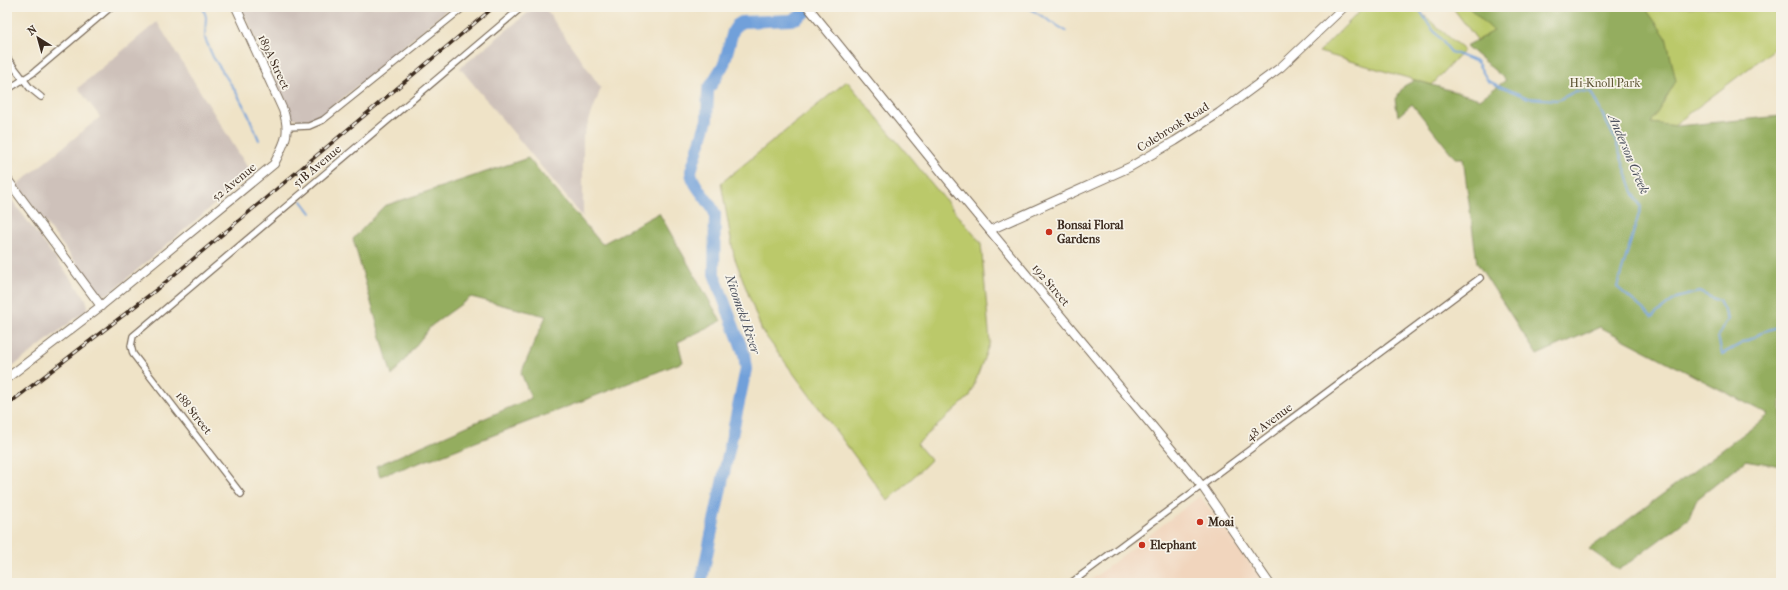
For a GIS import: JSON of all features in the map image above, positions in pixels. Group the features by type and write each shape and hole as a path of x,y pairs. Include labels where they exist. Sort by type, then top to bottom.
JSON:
{"street":[{"path":"7,90 24,80 111,7"},
{"name":"189A Street","path":"236,7 283,110 288,127"},
{"path":"288,127 309,126 323,120 464,7"},
{"name":"51B Avenue","path":"131,346 133,336 522,7"},
{"name":"192 Street","path":"808,7 1202,486 1269,583"},
{"name":"Colebrook Road","path":"990,230 1130,167 1175,141 1219,113 1281,67 1344,7"},
{"path":"7,58 35,94 41,96"},
{"name":"52 Avenue","path":"7,378 102,306 274,164 283,145 288,127"},
{"path":"7,179 102,306"},
{"name":"48 Avenue","path":"1071,583 1480,278"},
{"name":"188 Street","path":"131,346 139,361 241,494"}],"shaded area":[{"path":"241,7 450,7 319,118 301,120 293,118 291,115"},
{"path":"535,7 544,7 601,88 583,137 583,217 460,68"},
{"path":"157,22 251,173 110,293 103,295 95,288 17,185 100,117 78,88"},
{"path":"8,195 86,299 88,306 85,311 7,371 7,196"},
{"path":"1200,496 1260,577 1252,583 1087,583"}],"green space":[{"path":"1364,7 1424,7 1420,12 1464,50 1432,85 1319,52"},
{"name":"Hi-Knoll Park","path":"1452,7 1781,7 1781,44 1591,188"},
{"path":"1468,7 1643,7 1666,37 1676,81 1651,123 1677,126 1781,116 1781,466 1746,460 1696,500 1689,518 1619,570 1589,549 1769,415 1600,327 1537,355 1477,263 1463,158 1455,158 1412,104 1398,116 1395,99 1404,86 1415,80 1480,99 1506,80 1466,46 1494,31"},
{"path":"847,81 981,243 990,342 970,396 917,444 931,460 888,501 762,331 734,256 721,183"},
{"path":"528,158 602,244 659,213 721,321 678,342 683,362 442,455 380,476 376,466 531,398 521,373 546,316 471,297 431,326 392,376 353,239 384,206"}],"waterway":[{"path":"203,7 206,17 205,38 213,57 236,92 248,114 259,140"},
{"name":"Nicomekl River","path":"701,583 746,369 744,354 714,274 715,214 694,182 691,171 707,120 708,90 724,64 733,31 737,25 742,22 791,20 797,18 813,7"},
{"path":"1027,7 1066,31"},
{"name":"Anderson Creek","path":"1418,7 1429,25 1451,52 1477,62 1488,81 1528,98 1558,100 1576,91 1591,92 1614,137 1633,192 1641,207 1617,287 1652,317 1676,298 1699,292 1719,301 1728,318 1718,337 1722,354 1765,331 1781,326"},
{"path":"302,201 311,213"}],"railway":[{"path":"7,405 156,290 494,7"}],"place":[{"name":"Bonsai Floral Gardens","path":"1049,232"},
{"name":"Moai","path":"1200,522"},
{"name":"Elephant","path":"1142,545"}]}
